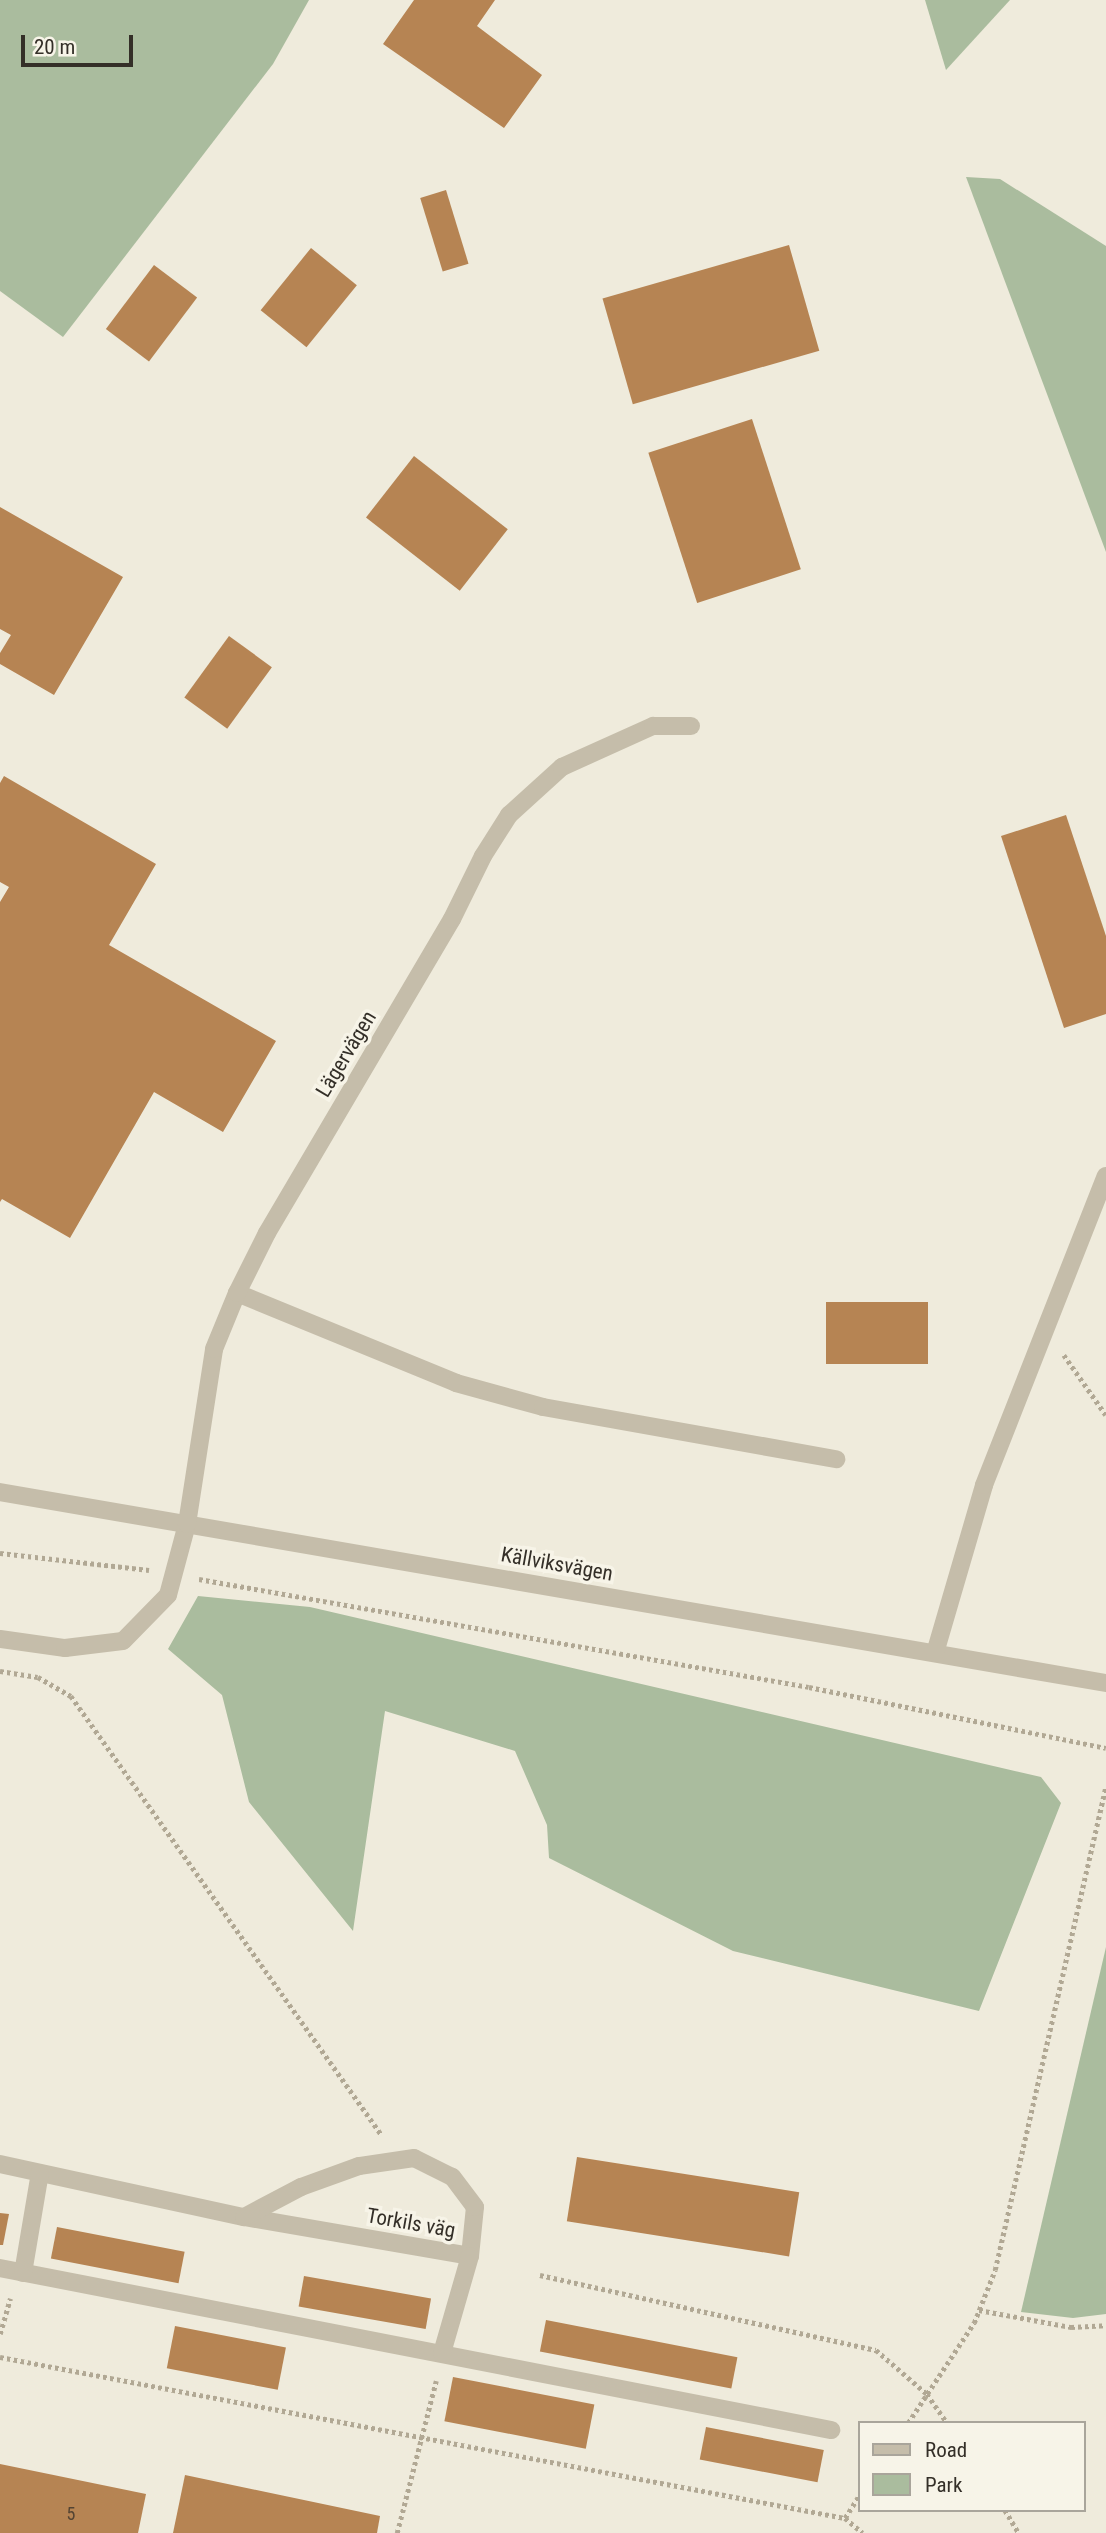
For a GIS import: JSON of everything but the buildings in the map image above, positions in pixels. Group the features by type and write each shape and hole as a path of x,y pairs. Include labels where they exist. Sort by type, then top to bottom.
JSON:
{"street":[{"name":"Lägervägen","path":"0,1639 65,1648 123,1641 169,1595 177,1575 187,1524 214,1349 237,1293 267,1233 509,815 562,767 653,726 691,726"},
{"path":"935,1653 984,1485 1044,1326 1106,1177"},
{"path":"237,1293 456,1383 542,1407 836,1459"},
{"name":"Källviksvägen","path":"0,1492 1106,1683"},
{"name":"Torkils väg","path":"0,2164 244,2217 470,2256 475,2207 452,2177 414,2158 359,2166 301,2187 244,2217"},
{"path":"23,2273 40,2173"},
{"path":"442,2353 470,2256"},
{"path":"0,2268 831,2430"}],"path":[{"path":"1044,1326 1106,1415"},
{"path":"0,1553 177,1575 809,1687 1106,1748"},
{"path":"0,1671 38,1677 79,1706 400,2160"},
{"path":"909,2421 978,2310 995,2270 1106,1787"},
{"path":"0,2334 12,2290 23,2273"},
{"path":"540,2275 876,2350 927,2394 946,2421"},
{"path":"978,2310 1072,2327 1106,2325"},
{"path":"397,2533 442,2353"},
{"path":"0,2357 422,2441 845,2518 863,2533"},
{"path":"845,2518 858,2498"},
{"path":"1006,2512 1019,2533"}],"green space":[{"path":"0,0 309,0 273,64 63,337 0,291"},
{"path":"925,0 1010,0 946,70"},
{"path":"966,177 1000,179 1106,246 1106,552"},
{"path":"198,1596 310,1607 1041,1777 1061,1803 979,2011 733,1951 549,1858 547,1825 515,1751 385,1711 353,1931 249,1802 222,1695 168,1649"},
{"path":"1106,1947 1106,2314 1073,2318 1021,2312"}]}
